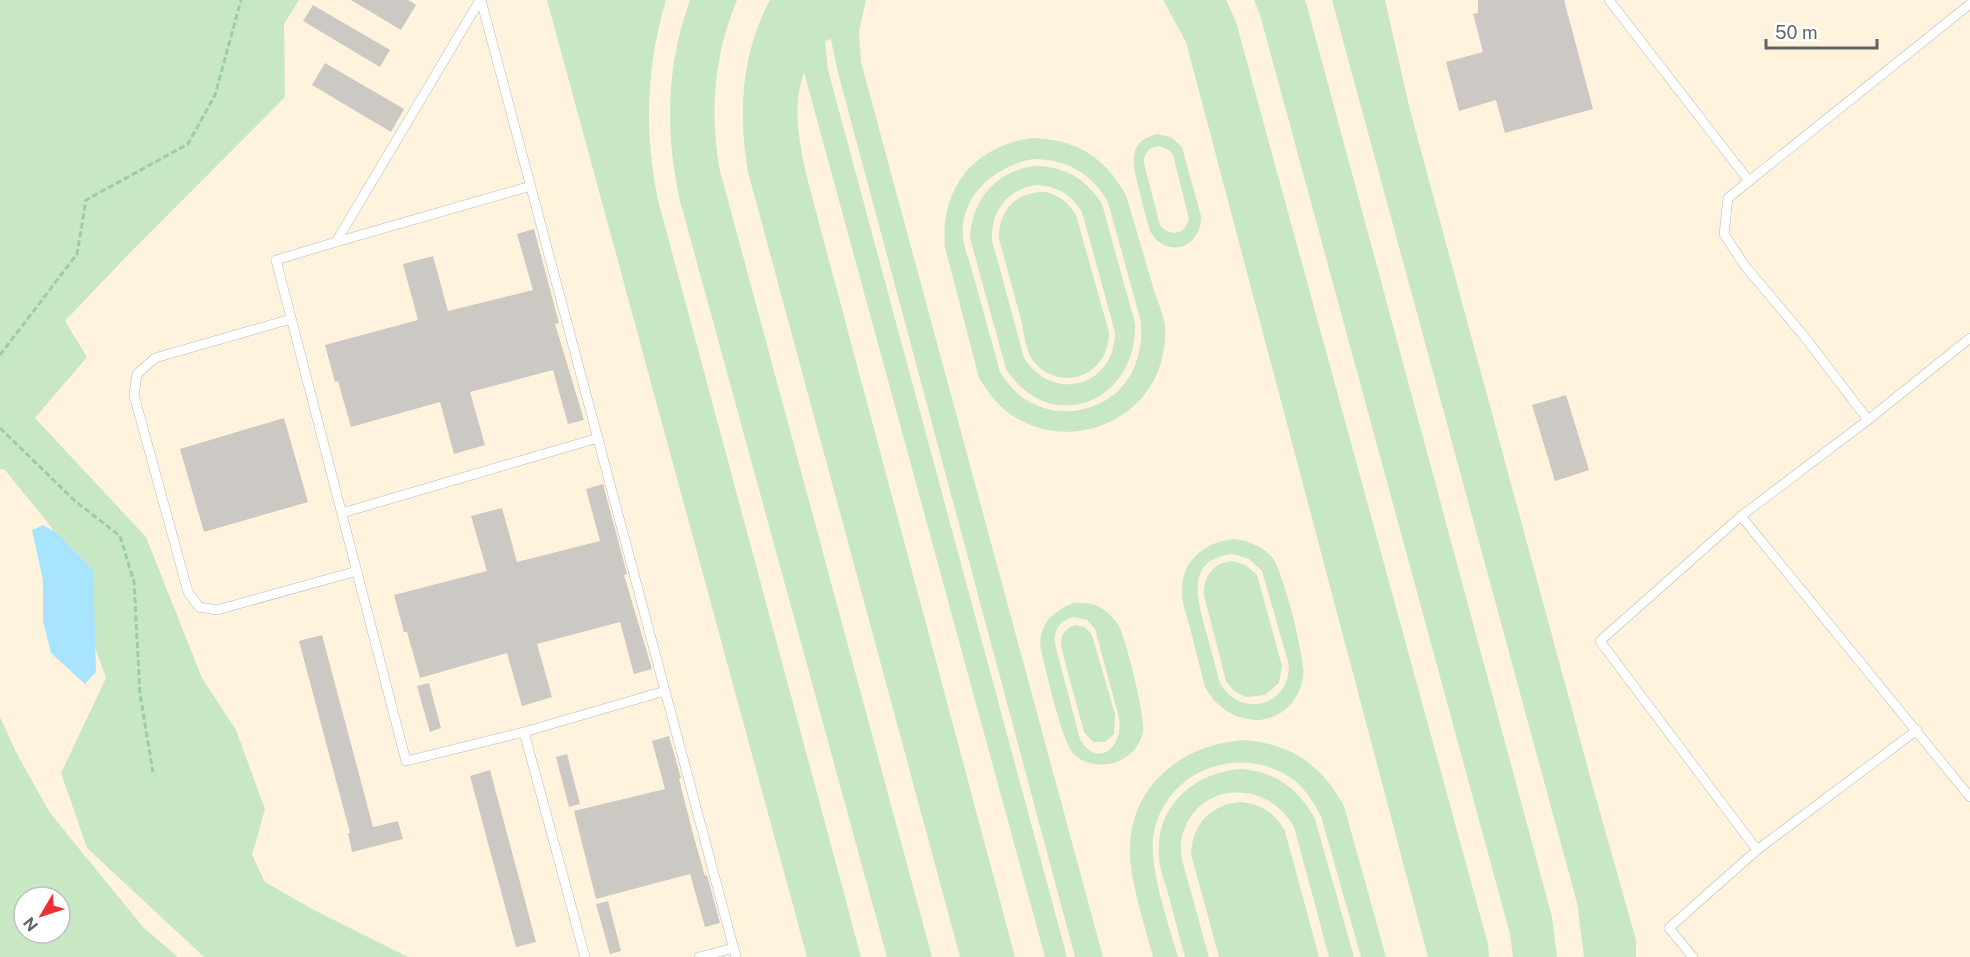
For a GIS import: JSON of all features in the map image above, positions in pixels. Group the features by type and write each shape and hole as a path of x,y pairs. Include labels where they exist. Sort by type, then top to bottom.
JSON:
{"lane":[{"path":"481,0 735,952 699,957"},
{"path":"336,242 481,0"},
{"path":"1609,0 1749,181"},
{"path":"1868,420 1804,336 1745,266 1724,234 1728,198 1970,4"},
{"path":"531,186 276,260 406,761 524,732 665,691"},
{"path":"291,319 156,358 137,374 134,395 188,592 199,607 217,610 357,571"},
{"path":"1757,850 1600,641 1741,516 1868,420 1970,338"},
{"path":"342,513 598,438"},
{"path":"1741,516 1970,797"},
{"path":"1693,957 1670,928 1757,850 1917,730"},
{"path":"524,732 585,957"}],"path":[{"path":"0,355 77,254 86,200 188,144 215,95 241,0"},
{"path":"0,428 75,501 120,536 134,582 140,694 153,772"}],"shaded area":[{"path":"93,0 1970,0 1970,957 134,957 0,768 0,172"}],"green space":[{"path":"0,0 299,0 284,24 285,97 65,321 87,357 35,418 146,537 202,678 236,730 265,809 252,855 265,882 314,910 408,957 204,957 87,848 61,773 106,678 52,528 5,470 0,469"},
{"path":"547,0 666,0 654,50 649,99 651,148 658,200 861,957 807,957"},
{"path":"690,0 737,0 723,41 716,82 715,124 719,167 932,957 887,957 680,201 672,150 670,100 676,50"},
{"path":"770,0 866,0 859,31 861,62 1103,957 1075,957 837,69 831,39 825,41 828,70 1067,957 1045,957 804,72 800,85 798,110 799,136 806,174 1015,957 960,957 748,172 743,128 744,84 753,41"},
{"path":"1163,0 1226,0 1236,22 1488,944 1489,957 1428,957 1186,42"},
{"path":"1254,0 1305,0 1307,6 1552,917 1557,957 1513,957 1510,934 1260,15"},
{"path":"1332,0 1385,0 1410,110 1636,940 1636,957 1584,957 1577,903"},
{"path":"1157,134 1171,137 1182,147 1201,216 1196,236 1182,246 1165,245 1157,240 1150,231 1134,163 1136,149 1147,138","holes":["1159,146 1169,150 1173,155 1189,219 1181,231 1173,233 1160,225 1144,163 1149,149"]},
{"path":"1031,138 1062,142 1087,152 1108,170 1126,195 1163,316 1165,344 1163,354 1156,376 1144,396 1128,411 1108,423 1087,430 1065,432 1042,429 1020,420 997,402 979,378 945,247 945,226 948,206 964,174 977,161 1010,143","holes":["1033,159 1045,160 1077,170 1094,183 1108,202 1141,322 1141,341 1137,360 1123,385 1099,404 1070,411 1054,410 1025,399 1014,390 1000,372 963,238 963,223 967,209 973,196 982,185 1005,168"]},
{"path":"1033,166 1064,171 1089,187 1102,204 1135,323 1132,350 1122,373 1107,390 1088,402 1067,406 1046,402 1025,390 1006,369 970,238 975,211 988,190 1007,175","holes":["1037,185 1063,192 1082,212 1115,332 1112,351 1105,365 1094,376 1081,383 1066,384 1051,381 1037,372 1024,358 992,240 992,229 998,210 1003,203 1018,191"]},
{"path":"1046,192 1063,200 1076,215 1109,332 1108,345 1100,362 1091,371 1078,377 1063,378 1049,374 1032,359 999,239 1002,219 1011,204 1026,195"},
{"path":"1235,539 1250,543 1260,547 1272,557 1281,577 1296,628 1302,657 1301,686 1293,701 1282,712 1269,718 1255,720 1241,718 1227,711 1215,701 1205,687 1185,610 1182,597 1186,570 1197,554 1205,548","holes":["1232,554 1249,559 1262,571 1289,665 1287,679 1281,691 1273,699 1251,704 1240,701 1229,694 1220,683 1199,604 1198,592 1198,581 1207,564 1217,558"]},
{"path":"1232,561 1246,565 1257,575 1282,666 1279,683 1265,695 1246,697 1234,691 1226,681 1204,595 1205,582 1210,572 1219,564"},
{"path":"1073,603 1088,603 1098,606 1115,620 1122,634 1139,696 1143,732 1134,750 1117,762 1094,764 1083,761 1074,754 1064,736 1050,689 1040,642 1041,634 1048,621 1065,606","holes":["1074,617 1087,620 1095,629 1119,718 1117,739 1113,746 1100,754 1086,748 1080,739 1055,644 1056,630 1061,623"]},
{"path":"1076,625 1086,628 1092,635 1115,714 1114,734 1105,742 1093,742 1084,732 1061,647 1064,633"},
{"path":"0,717 17,754 50,813 143,927 178,957 0,957"},
{"path":"1244,740 1276,746 1303,759 1315,768 1335,791 1344,806 1386,957 1361,957 1321,816 1306,792 1294,780 1274,769 1252,763 1230,763 1209,768 1190,778 1174,792 1162,810 1154,832 1154,860 1160,894 1178,957 1153,957 1131,866 1132,830 1138,808 1163,773 1180,760 1199,750 1221,743"},
{"path":"1242,769 1276,778 1294,791 1309,808 1315,819 1354,957 1329,957 1294,827 1281,810 1265,799 1247,793 1229,793 1212,798 1197,809 1187,824 1181,844 1181,854 1209,957 1185,957 1160,863 1159,840 1163,823 1170,808 1193,785 1208,777"},
{"path":"1241,802 1267,810 1285,831 1319,957 1219,957 1191,854 1192,843 1199,825 1212,811"}],"water":[{"path":"43,525 57,533 93,570 96,672 85,684 51,653 43,621 43,580 32,530"}],"building":[{"path":"351,0 408,0 416,5 401,30"},
{"path":"1478,0 1564,0 1593,109 1505,133 1496,100 1459,111 1446,62 1483,52 1473,14 1478,13"},
{"path":"313,5 390,50 380,67 303,21"},
{"path":"325,63 404,109 391,132 312,85"},
{"path":"534,229 559,323 555,324 584,420 568,424 553,370 470,392 485,445 454,454 440,402 351,427 325,345 418,320 403,264 433,256 448,311 533,290 517,234"},
{"path":"1566,395 1589,470 1555,481 1532,405"},
{"path":"284,418 308,502 204,532 180,449"},
{"path":"603,484 627,574 624,575 652,669 634,674 620,622 537,644 552,697 522,706 507,653 420,678 394,595 487,571 471,516 502,508 517,562 600,541 586,489"},
{"path":"322,635 373,827 398,821 403,839 352,852 348,833 350,833 299,641"},
{"path":"429,683 441,728 430,732 417,686"},
{"path":"669,736 693,834 720,923 705,927 690,874 596,899 574,811 665,789 652,741"},
{"path":"567,754 580,804 569,807 556,757"},
{"path":"490,770 536,942 516,947 470,776"},
{"path":"608,901 621,951 610,954 596,904"}]}
